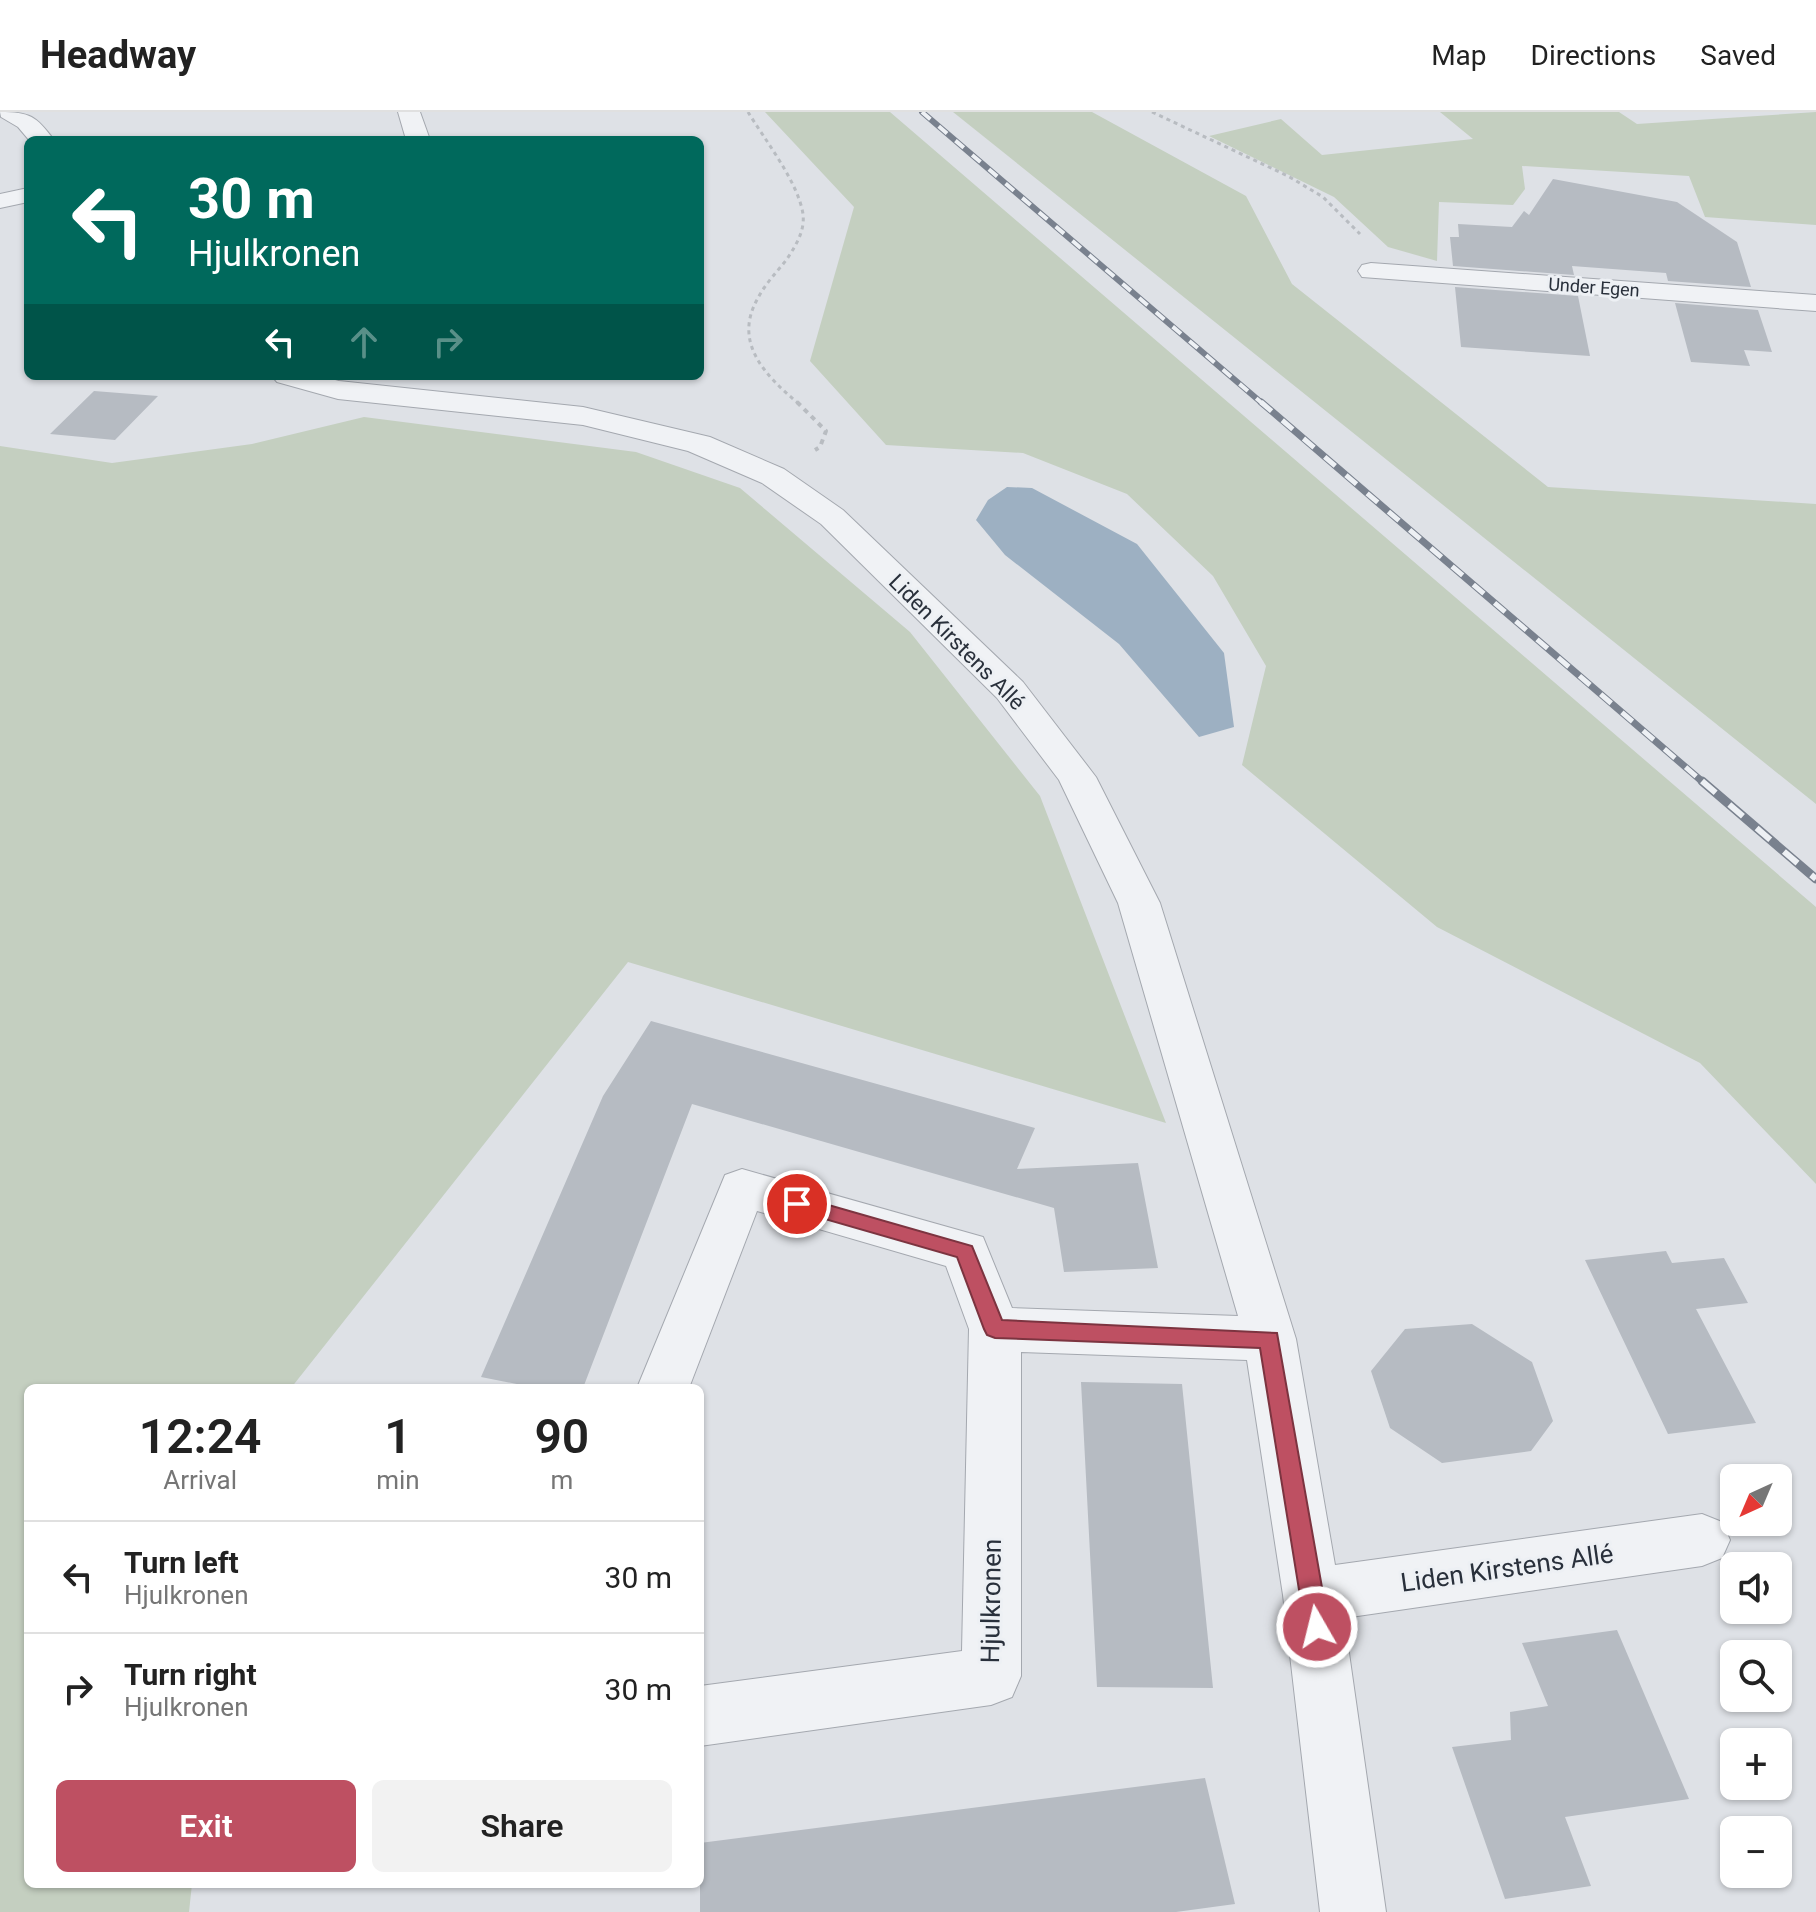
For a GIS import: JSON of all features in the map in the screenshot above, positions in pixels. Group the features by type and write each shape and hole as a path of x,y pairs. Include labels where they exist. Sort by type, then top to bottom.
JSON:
{"street":[{"path":"9,112 26,122 38,136"},
{"path":"409,112 417,136"},
{"path":"0,201 24,196"},
{"name":"Under Egen","path":"1371,271 1816,303"},
{"name":"Liden Kirstens Allé","path":"302,380 338,390 583,416 699,444 773,476 832,517 1010,690 1077,777 1139,903 1270,1339 1312,1595 1353,1912"},
{"name":"Hjulkronen","path":"665,1384 742,1188 965,1251 995,1329 991,1676 704,1715"},
{"path":"995,1329 1270,1339"},
{"name":"Liden Kirstens Allé","path":"1312,1595 1702,1540"}],"path":[{"path":"748,112 803,216 800,240 760,290 748,322 750,349 769,380 812,412 826,431 820,447 773,476"},
{"path":"1152,112 1288,176 1323,197 1369,242 1371,271"}],"green space":[{"path":"765,112 890,112 1816,907 1816,1184 1700,1063 1437,927 1242,765 1266,666 1213,576 1127,494 1023,453 886,445 810,361 854,207"},
{"path":"953,112 1092,112 1246,196 1292,284 1548,487 1816,504 1816,804"},
{"path":"1440,112 1619,112 1637,124 1816,112 1816,225 1705,217 1689,176 1522,166 1525,189 1513,205 1439,202 1437,261 1388,247 1334,197 1209,136 1281,119 1322,155 1473,139"},
{"path":"364,417 636,452 740,488 910,632 1040,796 1166,1123 628,962 294,1384 24,1384 24,1888 192,1888 189,1912 0,1912 0,446 112,463 252,444"}],"water":[{"path":"1007,487 1032,488 1137,544 1224,653 1234,727 1199,737 1119,644 1005,555 976,520 988,500"}],"building":[{"path":"1553,179 1677,202 1737,242 1751,287 1668,281 1666,273 1572,266 1574,275 1453,266 1450,237 1459,237 1458,224 1512,227 1524,211 1529,215"},
{"path":"1455,287 1578,296 1590,356 1461,347"},
{"path":"1675,303 1758,310 1772,352 1744,350 1750,366 1691,362"},
{"path":"94,391 158,396 115,440 50,434"},
{"path":"651,1021 1035,1128 1017,1169 1138,1163 1158,1268 1064,1272 1054,1208 692,1104 585,1384 517,1384 481,1377 603,1096"},
{"path":"1666,1251 1672,1263 1724,1258 1748,1303 1696,1309 1756,1423 1668,1434 1585,1260"},
{"path":"1472,1324 1532,1362 1553,1421 1531,1451 1442,1463 1390,1428 1371,1371 1405,1329"},
{"path":"1081,1382 1182,1384 1213,1688 1097,1687"},
{"path":"1617,1630 1689,1799 1565,1817 1591,1886 1505,1899 1452,1747 1511,1740 1510,1712 1548,1706 1522,1643"},
{"path":"1205,1778 1235,1904 1176,1912 700,1912 700,1888 704,1888 704,1842"}],"railway":[{"path":"922,112 1263,404"},
{"path":"1261,402 1704,783"},
{"path":"1702,781 1816,879"}],"route":[{"path":"797,1204 965,1251 995,1329 1270,1339 1317,1627"}]}
